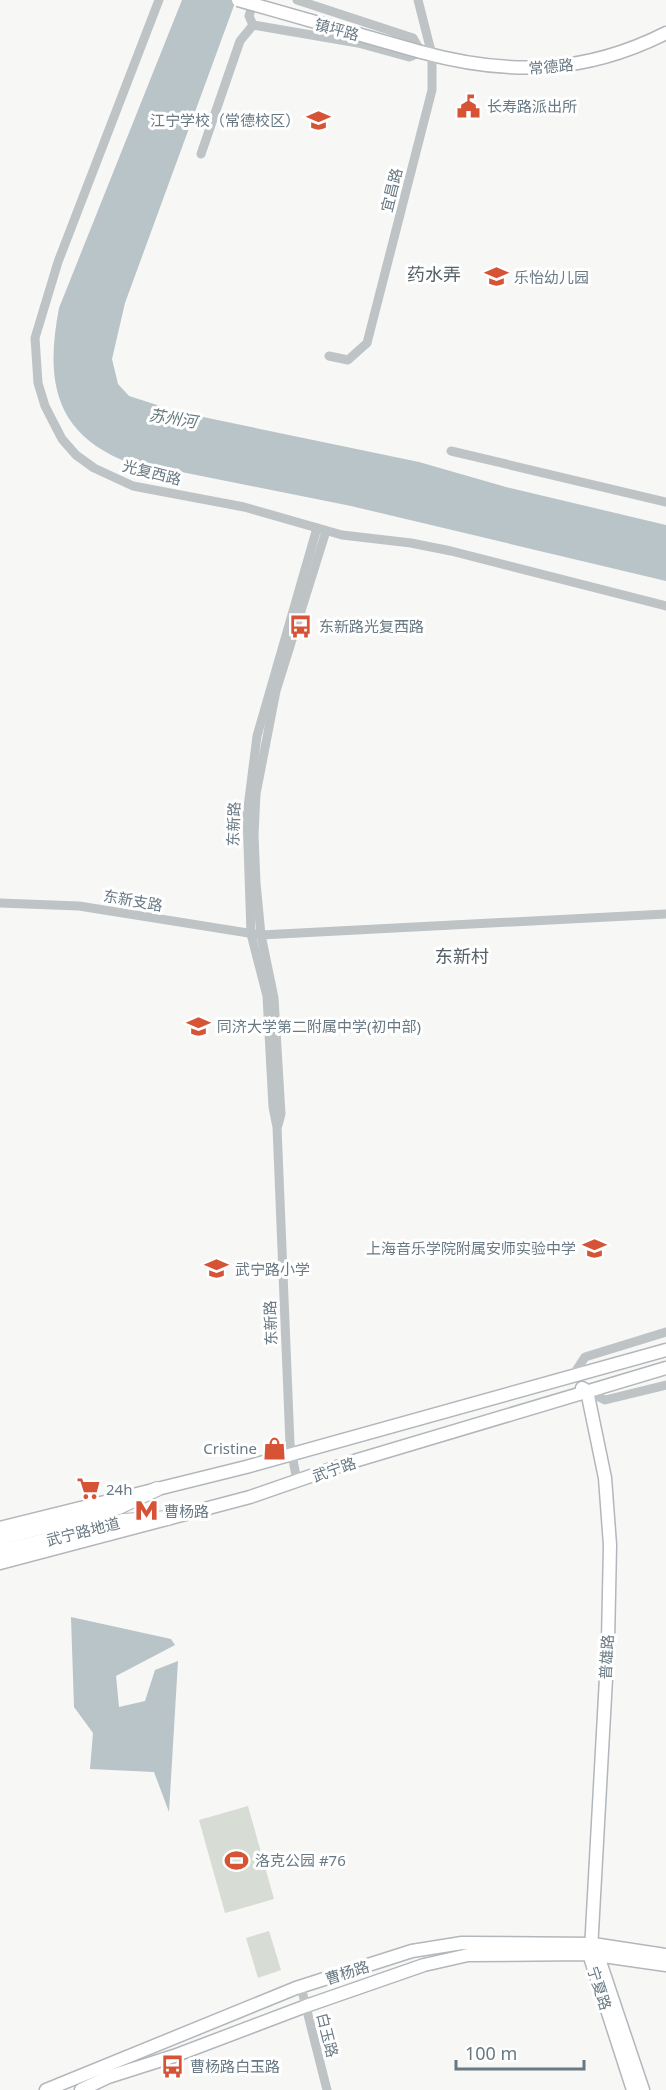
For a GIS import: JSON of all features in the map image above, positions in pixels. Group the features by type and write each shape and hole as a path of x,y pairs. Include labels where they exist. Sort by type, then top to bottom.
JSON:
{"highway":[{"name":"武宁路地道","path":"0,1538 119,1507 158,1489"},
{"name":"武宁路地道","path":"0,1552 123,1521 168,1518"}],"main road":[{"name":"镇坪路","path":"238,0 426,53"},
{"name":"常德路","path":"426,53 514,69 555,68 617,55 666,33"},
{"name":"武宁路","path":"0,1528 291,1454 571,1379 666,1350"},
{"name":"武宁路","path":"0,1563 297,1481 351,1462 666,1368"},
{"path":"571,1379 587,1391"},
{"name":"普雄路","path":"587,1391 605,1478 610,1545 608,1642 591,1917 594,1951"},
{"name":"曹杨路","path":"46,2090 300,1987 422,1949 462,1943 666,1954"},
{"name":"曹杨路","path":"81,2090 108,2077 174,2056 306,2006 424,1965 468,1955 594,1951 666,1965"},
{"name":"宁夏路","path":"594,1951 633,2090"},
{"name":"宁夏路","path":"594,1951 643,2090"}],"street":[{"name":"光复西路","path":"159,0 41,312 35,338 35,360 45,406 62,439 76,455 116,479 133,486 244,507 321,529 452,551 666,606"},
{"path":"201,154 240,41 253,25 249,16 254,0"},
{"name":"镇坪路","path":"253,25 358,43 409,57 426,53 413,38 297,0"},
{"name":"宜昌路","path":"329,356 348,360 367,343 432,90 418,0"},
{"path":"451,451 666,502"},
{"name":"东新路","path":"297,1481 291,1454 277,1127 273,1107 267,996 251,934 246,843 257,736 321,529"},
{"name":"东新路","path":"277,1127 281,1114 274,998 261,935 254,835 256,794 276,691 321,529"},
{"name":"东新支路","path":"0,903 80,906 261,935 666,914"},
{"path":"571,1379 585,1357 666,1332"},
{"path":"587,1391 605,1400 666,1385"},
{"name":"白玉路","path":"300,1987 327,2090"}],"shaded area":[{"name":"洛克公园 #76","path":"248,1806 274,1899 225,1913 199,1820"},
{"path":"269,1931 281,1970 258,1978 246,1938"}],"water":[{"name":"苏州河","path":"182,0 236,0 125,303 112,359 118,384 129,396 179,412 419,462 506,487 666,525 666,581 351,506 122,460 99,448 81,433 68,417 59,398 55,378 55,333 59,308"},
{"path":"71,1617 171,1639 175,1645 116,1676 119,1707 145,1701 155,1670 178,1661 169,1812 154,1772 90,1769 93,1733 74,1707"}],"place":[{"name":"长寿路派出所","path":"469,106"},
{"name":"江宁学校（常德校区）","path":"318,120"},
{"name":"乐怡幼儿园","path":"496,277"},
{"name":"东新路光复西路","path":"301,626"},
{"name":"同济大学第二附属中学(初中部)","path":"199,1026"},
{"name":"上海音乐学院附属安师实验中学","path":"594,1248"},
{"name":"武宁路小学","path":"217,1269"},
{"name":"Cristine","path":"275,1448"},
{"name":"24h","path":"88,1489"},
{"name":"曹杨路","path":"146,1511"},
{"name":"洛克公园 #76","path":"237,1860"},
{"name":"曹杨路白玉路","path":"172,2066"}],"district":[{"name":"药水弄","path":"434,274"},
{"name":"东新村","path":"462,956"}]}
